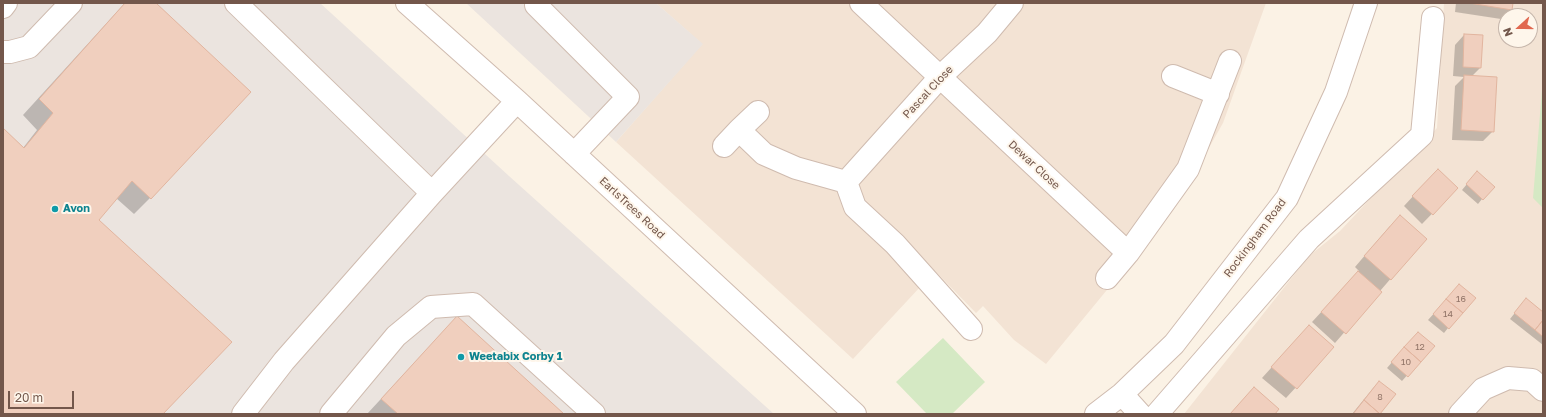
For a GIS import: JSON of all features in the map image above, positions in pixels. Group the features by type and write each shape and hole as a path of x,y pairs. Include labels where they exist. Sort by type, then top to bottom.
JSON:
{"street":[{"path":"3,7 6,3"},
{"path":"3,52 10,52 29,46 71,3"},
{"path":"236,3 432,193"},
{"name":"EarlsTrees Road","path":"407,3 517,101 855,414"},
{"name":"Dewar Close","path":"861,3 941,76 1128,253"},
{"name":"Pascal Close","path":"846,182 941,76 987,33 1012,3"},
{"name":"Rockingham Road","path":"1096,414 1122,394 1174,344 1287,198 1336,92 1366,3"},
{"path":"536,4 628,97 574,154"},
{"path":"1157,414 1309,239 1422,135 1433,18"},
{"path":"1107,278 1128,253 1188,169 1230,61"},
{"path":"1173,76 1218,94"},
{"path":"243,414 284,361 432,193 517,101"},
{"path":"724,146 758,112"},
{"path":"740,130 764,154 796,168 846,182 855,207 895,244 971,330"},
{"path":"331,414 396,336 431,307 473,304 594,414"},
{"path":"1460,414 1482,389 1508,378 1532,380 1543,390"},
{"path":"1122,394 1140,414"}],"shaded area":[{"path":"3,3 320,3 509,176 774,414 3,414"},
{"path":"466,3 656,3 703,44 616,142"},
{"path":"656,3 1266,3 1223,123 1176,206 1046,364 1014,340 983,306 976,313 935,271 853,359 616,142 702,44"},
{"path":"1444,3 1543,3 1543,414 1184,414 1309,256 1340,231 1437,128"}],"green space":[{"path":"1543,78 1543,208 1533,198"},
{"path":"943,338 985,382 952,414 927,414 896,382"}],"building":[{"name":"Avon","path":"125,3 156,3 251,92 151,199 132,181 99,220 232,342 163,414 3,414 3,128 24,148 53,113 39,99"},
{"path":"1469,3 1513,3 1512,8 1500,8"},
{"path":"1464,34 1483,35 1481,68 1463,67"},
{"path":"1464,75 1497,77 1494,132 1461,130"},
{"path":"1438,169 1458,188 1433,215 1412,196"},
{"path":"1477,171 1495,187 1483,200 1466,184"},
{"path":"1400,215 1427,239 1391,280 1364,256"},
{"path":"1358,271 1382,292 1346,334 1321,312"},
{"path":"1459,284 1476,298 1463,313 1446,299"},
{"path":"1526,298 1543,312 1543,320 1535,330 1514,313"},
{"path":"1446,299 1463,313 1449,329 1433,314"},
{"name":"Weetabix Corby 1","path":"457,316 564,414 398,414 381,399"},
{"path":"1543,320 1543,337 1535,330"},
{"path":"1309,325 1334,347 1297,389 1271,367"},
{"path":"1418,332 1435,346 1421,362 1404,347"},
{"path":"1404,347 1421,362 1408,377 1391,362"},
{"path":"1379,381 1396,394 1380,414 1364,400"},
{"path":"1254,387 1279,409 1275,414 1230,414"},
{"path":"1364,400 1380,414 1353,414"}],"place":[{"name":"Avon","path":"55,209"},
{"name":"Weetabix Corby 1","path":"461,357"}]}
